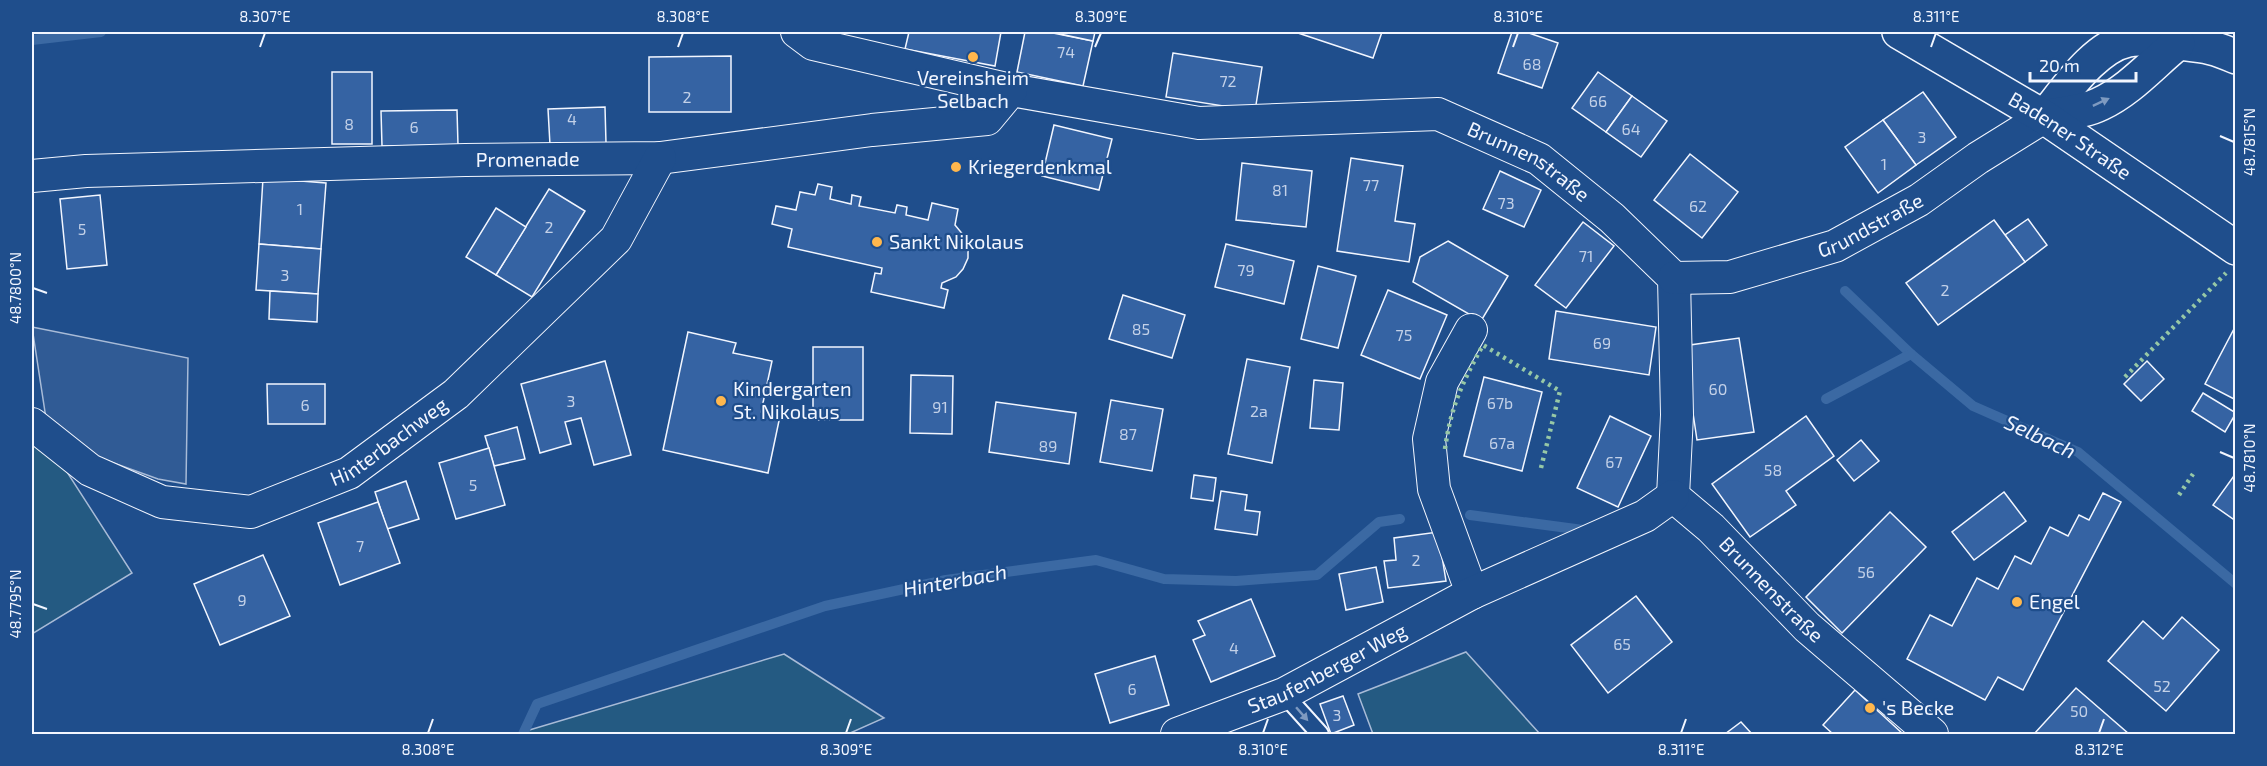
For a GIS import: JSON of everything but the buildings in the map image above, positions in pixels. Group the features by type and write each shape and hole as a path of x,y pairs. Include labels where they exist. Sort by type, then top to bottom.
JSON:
{"main road":[{"name":"Badener Straße","path":"1899,32 2044,117 2235,248"},
{"name":"Grundstraße","path":"2044,117 2093,60 2106,50 2126,40 2153,39 2212,46 2235,57"},
{"name":"Grundstraße","path":"2044,117 2098,105 2128,88 2151,64 2178,43"}],"street":[{"name":"Brunnenstraße","path":"797,32 813,44 1011,90 1199,123 1438,114 1539,159 1612,218 1674,278"},
{"name":"Promenade","path":"32,176 86,171 660,158 872,130 987,118 1011,90"},
{"name":"Grundstraße","path":"1674,278 1730,277 1835,246 1919,200 1978,158 2044,117"},
{"name":"Hinterbachweg","path":"32,424 90,470 162,502 251,512 349,473 456,394 616,239 660,158"},
{"path":"1673,496 1677,415 1674,278"},
{"path":"1471,330 1442,382 1429,439 1434,489 1472,593"},
{"name":"Brunnenstraße","path":"1673,496 1711,528 1807,627 1932,735"},
{"name":"Staufenberger Weg","path":"1177,735 1284,694 1472,593 1645,516 1673,496"}],"lane":[{"path":"1284,694 1320,735"}],"shaded area":[{"path":"32,327 188,358 186,484 158,479 97,457 47,425"},
{"path":"32,424 40,430 132,573 32,634"},
{"path":"1466,652 1540,734 1373,734 1358,694"},
{"path":"784,654 884,718 848,734 516,734"}],"waterway":[{"name":"Selbach","path":"32,40 101,32"},
{"name":"Selbach","path":"1845,291 1911,354 1973,406 2078,452 2236,584"},
{"name":"Hinterbach","path":"1826,399 1911,354"},
{"name":"Hinterbach","path":"1470,515 1583,530"},
{"name":"Hinterbach","path":"523,734 537,704 825,606 946,580 1096,560 1164,579 1236,581 1317,575 1379,522 1400,519"}],"hedge":[{"path":"2125,377 2226,273"},
{"path":"1445,449 1458,395 1483,345 1560,391 1540,472"},
{"path":"2179,495 2193,474"}],"place":[{"name":"Vereinsheim Selbach","path":"973,57"},
{"name":"Kriegerdenkmal","path":"956,167"},
{"name":"Sankt Nikolaus","path":"877,242"},
{"name":"Kindergarten St. Nikolaus","path":"721,401"},
{"name":"Engel","path":"2017,602"},
{"name":"'s Becke","path":"1870,708"}]}
